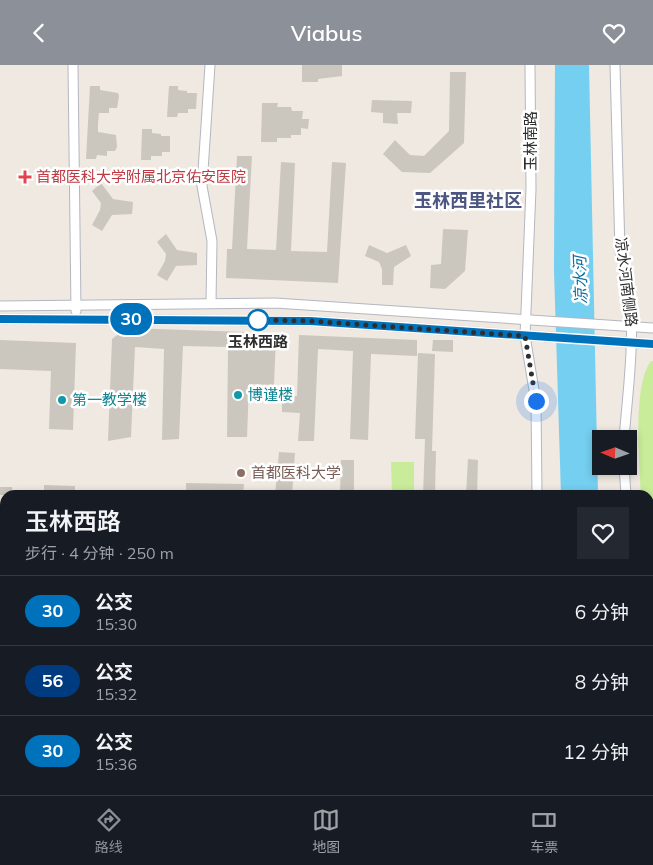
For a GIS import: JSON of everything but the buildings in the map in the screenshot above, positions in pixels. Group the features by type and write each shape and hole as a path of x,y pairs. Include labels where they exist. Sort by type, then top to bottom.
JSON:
{"street":[{"path":"74,65 75,319"},
{"path":"210,65 202,186 212,241 211,303"},
{"name":"玉林南路","path":"530,65 531,189 525,336 536,401 537,490"},
{"name":"凉水河南侧路","path":"615,65 620,251 627,275 633,326 625,430"},
{"path":"0,306 275,303 653,328"},
{"path":"0,319 310,321 653,344"},
{"path":"625,475 626,490"}],"green space":[{"path":"651,361 653,361 653,490 641,490 639,406 645,373"},
{"path":"391,462 414,462 414,490 392,490"}],"water":[{"name":"凉水河","path":"555,65 589,65 597,430 592,430 592,475 598,475 598,490 561,490 554,270"}],"bus line":[{"name":"30","path":"0,319 310,321 653,344"}],"place":[{"name":"首都医科大学附属北京佑安医院","path":"25,177"},
{"name":"玉林西路","path":"258,320"},
{"name":"博谨楼","path":"238,395"},
{"name":"第一教学楼","path":"62,400"},
{"name":"首都医科大学","path":"241,473"}],"district":[{"name":"玉林西里社区","path":"468,201"}],"route":[{"path":"258,320 310,321 525,336 536,401"}]}
